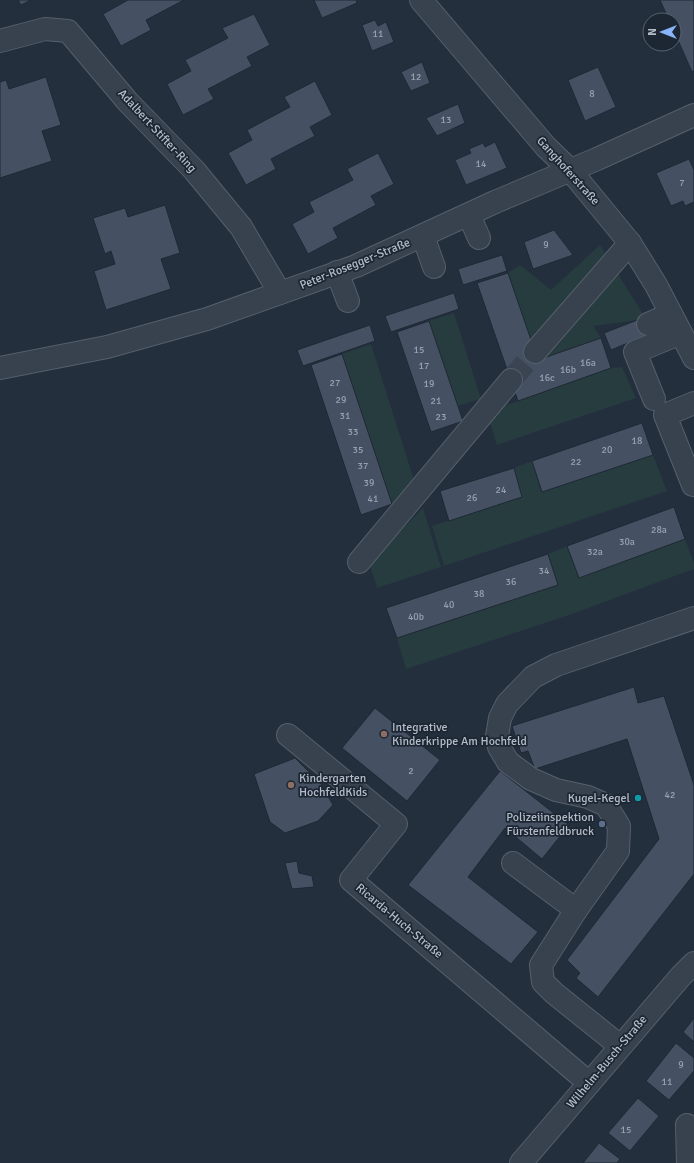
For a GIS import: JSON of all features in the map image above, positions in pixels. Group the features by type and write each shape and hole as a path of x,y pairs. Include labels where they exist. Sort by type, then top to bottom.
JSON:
{"street":[{"name":"Ganghoferstraße","path":"421,0 546,147 570,170 630,243 656,285 694,358"},
{"name":"Adalbert-Stifter-Ring","path":"0,41 45,29 68,31 128,102 194,170 241,227 280,293"},
{"name":"Peter-Rosegger-Straße","path":"0,368 107,347 207,319 356,266 694,115"},
{"path":"469,215 478,238"},
{"path":"423,236 434,267"},
{"path":"535,352 630,243"},
{"path":"338,272 348,301"},
{"path":"648,324 671,314"},
{"path":"654,399 635,352 681,333"},
{"path":"359,562 511,380"},
{"path":"693,485 666,415 694,403"},
{"path":"620,1046 554,993 543,982 540,965 576,910 618,851 619,826 606,805 588,797 556,790 531,779 508,762 499,747 497,736 500,718 507,704 533,677 556,665 694,618"},
{"name":"Ricarda-Huch-Straße","path":"288,735 396,824 351,880 589,1083"},
{"path":"514,863 576,910"},
{"name":"Wilhelm-Busch-Straße","path":"521,1163 620,1046 694,963"},
{"path":"687,1125 688,1163"}],"green space":[{"path":"600,245 646,319 593,326 601,338 538,360 508,273 520,265 551,290"},
{"path":"454,313 481,399 457,406 429,321"},
{"path":"371,344 414,480 392,504 342,354"},
{"path":"622,367 636,398 497,445 487,412 611,368"},
{"path":"653,455 667,491 444,566 432,526 521,497 514,468 532,461 542,492"},
{"path":"423,508 441,567 377,588 369,563"},
{"path":"685,539 694,563 694,569 569,615 406,669 397,638 558,585 548,554 567,546 579,577"}],"building":[{"path":"18,0 31,0 21,5"},
{"path":"128,0 184,0 146,20 151,30 121,46 103,14"},
{"path":"314,0 356,0 357,3 322,18"},
{"path":"660,0 694,0 694,71 692,72 682,49 682,12 665,12"},
{"path":"254,14 270,45 247,57 252,66 208,89 214,99 183,115 167,84 191,71 185,60 228,38 222,28"},
{"path":"375,20 378,26 386,22 394,42 372,51 362,25"},
{"path":"422,62 430,83 411,91 401,72"},
{"path":"598,67 616,107 585,121 568,80"},
{"path":"46,77 61,125 42,131 52,161 0,178 0,82 6,80 9,89"},
{"path":"315,81 332,115 310,127 315,136 271,159 276,169 246,185 228,153 252,140 247,130 290,107 284,97"},
{"path":"458,104 465,123 437,136 426,118"},
{"path":"495,142 507,168 466,185 455,160 471,153 469,149 483,143 485,147"},
{"path":"378,153 394,184 371,196 376,205 333,228 338,238 308,254 292,224 314,212 309,202 353,180 347,169"},
{"path":"689,159 694,170 694,202 685,206 683,201 671,206 656,173"},
{"path":"165,205 180,253 161,259 171,289 106,310 94,271 115,264 111,251 105,254 93,218 125,208 128,217"},
{"path":"554,230 573,255 533,269 524,242"},
{"path":"502,255 507,271 463,285 458,269"},
{"path":"508,273 538,360 601,338 611,368 518,401 477,283"},
{"path":"454,293 459,309 391,332 385,316"},
{"path":"645,317 652,333 611,350 604,333"},
{"path":"429,321 463,421 431,432 397,332"},
{"path":"370,325 375,341 303,366 297,350"},
{"path":"342,354 392,504 361,515 311,365"},
{"path":"642,423 653,455 542,492 532,461"},
{"path":"514,468 522,497 449,521 440,491"},
{"path":"674,507 685,539 579,578 567,546"},
{"path":"548,554 558,585 397,638 386,608"},
{"path":"634,687 638,703 664,696 694,785 694,874 598,997 576,978 580,973 567,960 659,839 627,739 535,769 528,751 521,753 512,726"},
{"path":"375,708 440,760 407,801 342,748"},
{"path":"295,758 321,784 333,805 318,821 285,833 270,822 254,774"},
{"path":"500,771 569,825 542,859 505,828 468,877 538,932 511,964 408,885"},
{"path":"297,861 299,873 312,876 314,887 292,889 285,863"},
{"path":"694,1018 694,1042 683,1032"},
{"path":"676,1043 694,1058 694,1071 669,1100 646,1081"},
{"path":"638,1098 659,1116 630,1151 608,1133"},
{"path":"599,1143 620,1159 617,1163 583,1163"}],"tunnel":[{"path":"511,380 535,352"}],"place":[{"name":"Integrative Kinderkrippe Am Hochfeld","path":"384,734"},
{"name":"Kindergarten HochfeldKids","path":"291,785"},
{"name":"Kugel-Kegel","path":"638,798"},
{"name":"Polizeiinspektion Fürstenfeldbruck","path":"602,824"}]}
